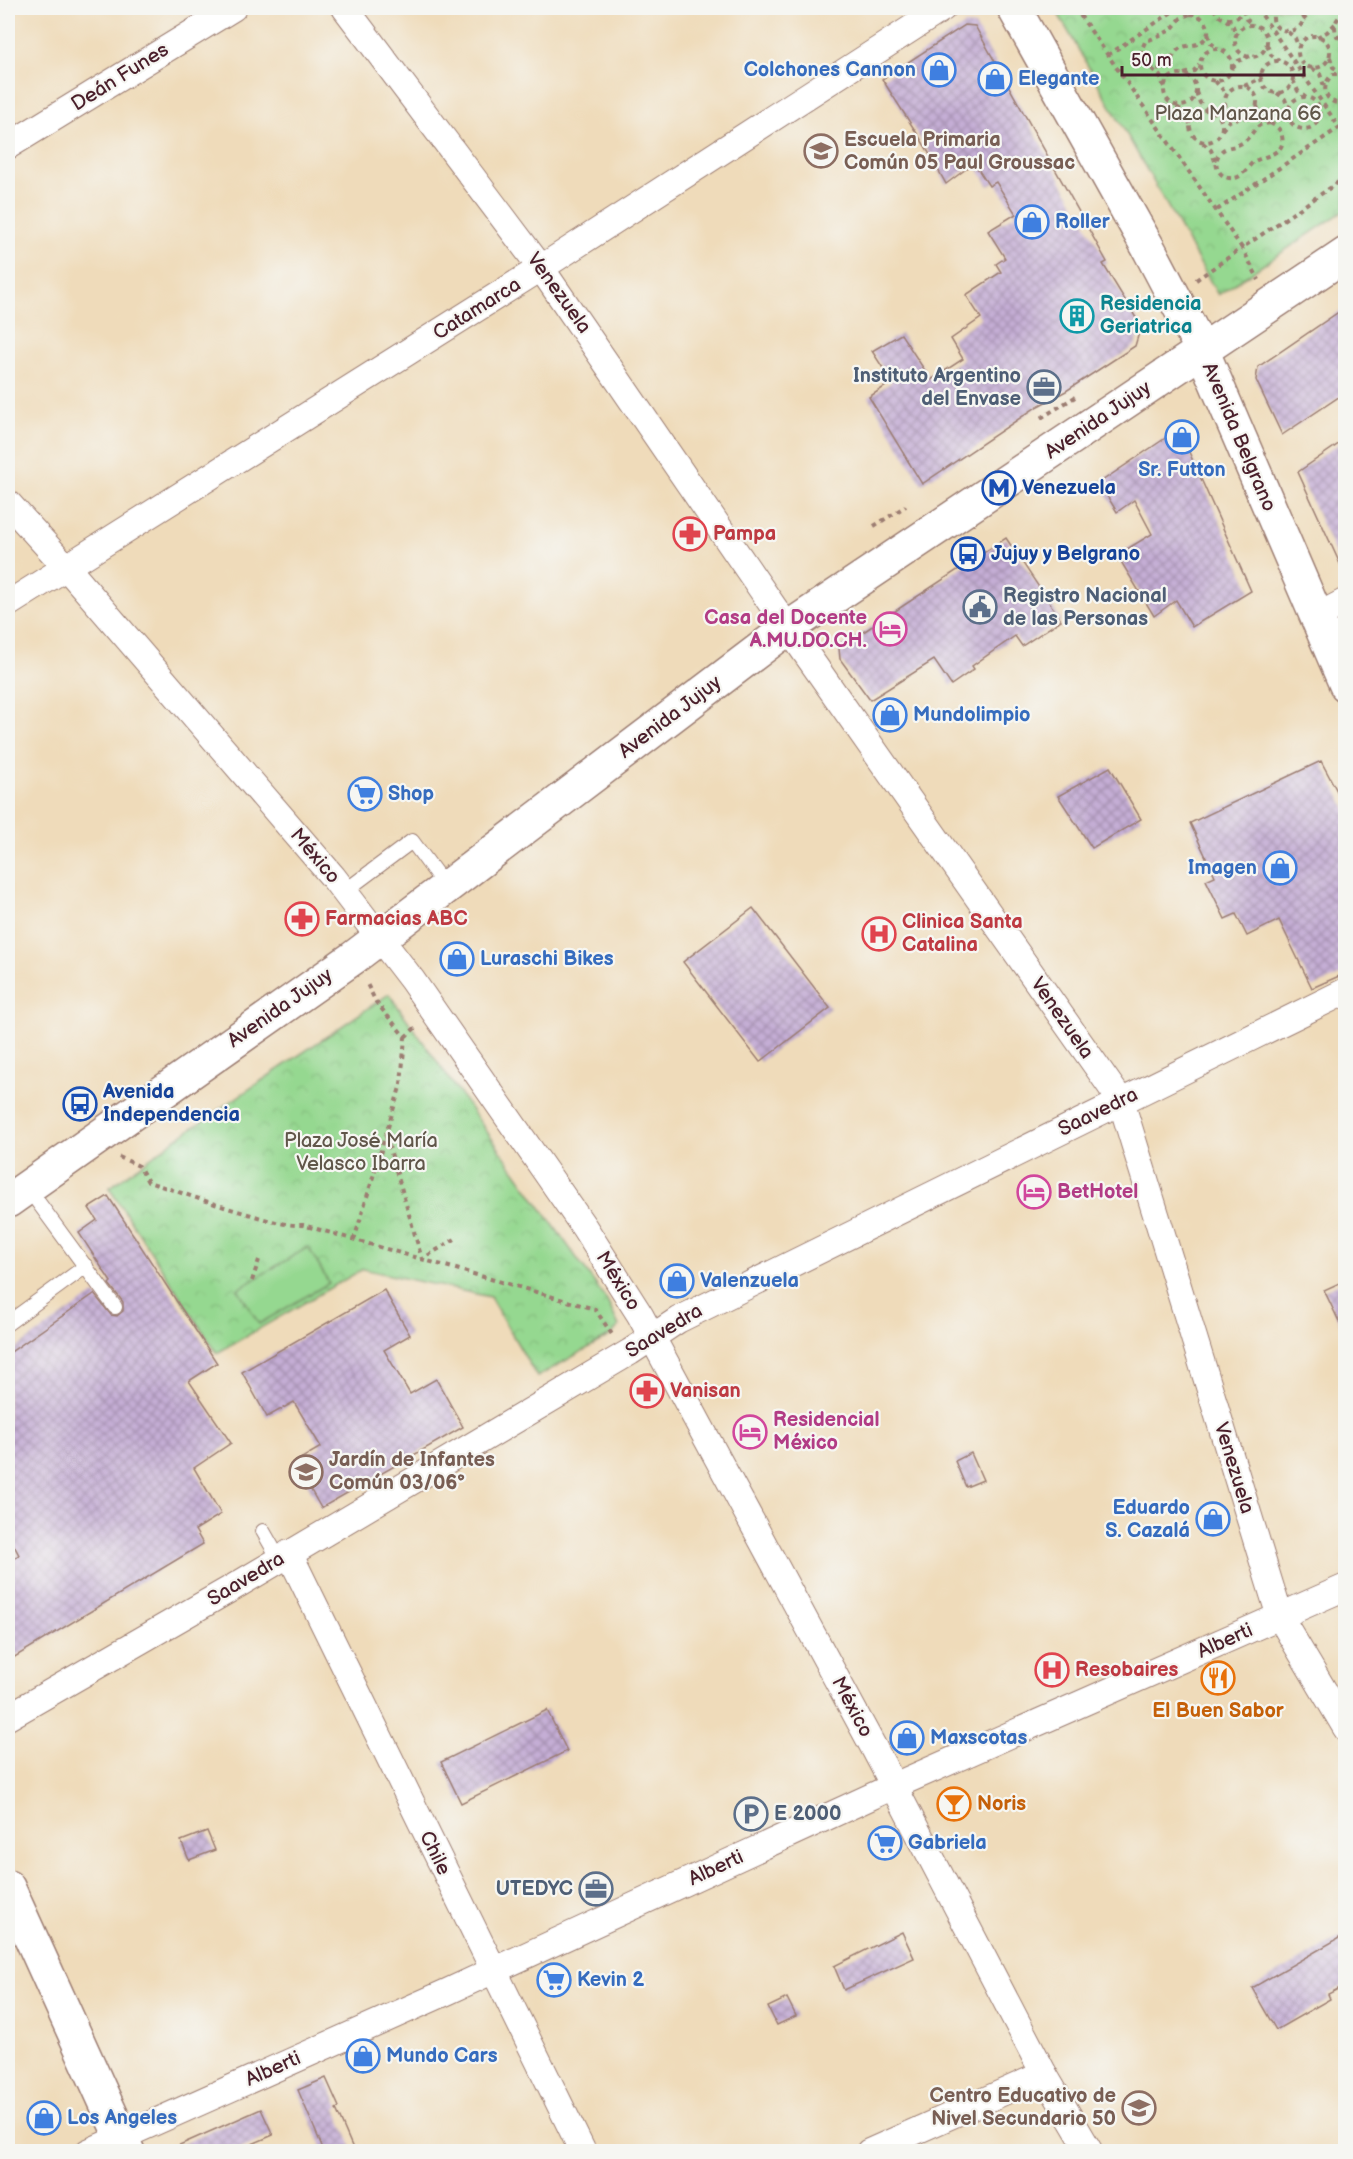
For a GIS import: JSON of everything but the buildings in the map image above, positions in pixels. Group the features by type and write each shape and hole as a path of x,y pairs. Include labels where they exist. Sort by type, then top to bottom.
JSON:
{"main road":[{"name":"Avenida Belgrano","path":"1014,8 1150,251 1202,350 1346,685"},
{"name":"Avenida Jujuy","path":"17,1194 353,958 788,628 1346,254"},
{"path":"8,1887 125,2144"}],"street":[{"name":"Deán Funes","path":"8,146 233,8"},
{"name":"Venezuela","path":"345,8 542,268 788,628 1120,1101 1280,1617 1346,1728"},
{"name":"Catamarca","path":"8,604 542,268 943,8"},
{"name":"México","path":"8,503 67,568 345,891 380,936 584,1227 640,1315 894,1786 1044,2074 1090,2151"},
{"path":"1316,616 1346,601"},
{"name":"Saavedra","path":"8,1717 232,1588 630,1352 678,1320 1346,991"},
{"name":"Chile","path":"284,1556 583,2151"},
{"name":"Alberti","path":"88,2151 125,2144 494,1970 894,1786 1346,1587"},
{"path":"869,2151 1044,2074"}],"lane":[{"path":"345,891 412,841 446,887"},
{"path":"17,1194 86,1266 115,1307"},
{"path":"8,1323 86,1266"},
{"path":"263,1531 284,1556"}],"path":[{"path":"1076,8 1242,248 1272,303"},
{"path":"1108,55 1178,8"},
{"path":"1214,8 1215,12 1233,26 1241,53 1251,56"},
{"path":"1257,8 1273,26 1296,65 1340,127"},
{"path":"1273,26 1274,8"},
{"path":"1302,8 1303,20"},
{"path":"1273,26 1288,31 1297,29 1311,12 1322,8"},
{"path":"1223,18 1238,17 1244,9"},
{"path":"1244,9 1246,19 1265,32 1271,56 1291,69 1298,91 1317,105 1319,118 1313,126 1303,129 1293,125 1288,117 1287,103 1264,85 1262,73"},
{"path":"1299,48 1307,38 1317,37 1327,32 1339,17 1346,13"},
{"path":"1231,69 1227,54 1211,43 1207,23 1195,14 1185,15 1171,30 1145,42 1141,51 1146,65 1160,76 1167,98 1185,113 1193,134 1211,150 1221,175 1231,178 1241,176 1254,162 1276,152 1283,138 1279,129 1260,117 1256,95 1249,87 1244,86"},
{"path":"1335,24 1337,36 1346,43"},
{"path":"1236,39 1240,30 1254,25"},
{"path":"1265,32 1273,26"},
{"path":"1288,31 1295,38 1301,61 1320,74 1327,98 1334,103 1346,103"},
{"path":"1146,65 1156,69 1161,68 1170,62 1177,50 1201,42 1208,34"},
{"path":"1317,37 1322,38 1329,46 1329,56 1333,67 1344,74"},
{"path":"1215,81 1225,78 1238,61 1261,53 1267,45"},
{"path":"1165,93 1169,79 1194,71 1204,54 1218,49"},
{"path":"1311,68 1323,65 1329,56"},
{"path":"1291,69 1301,61"},
{"path":"1226,97 1234,87 1255,81 1270,63 1280,62"},
{"path":"1200,63 1205,77 1221,86 1231,114 1241,117"},
{"path":"1183,74 1191,79 1200,103 1221,120 1221,130"},
{"path":"1324,87 1332,74 1344,74"},
{"path":"1276,93 1287,90 1293,79"},
{"path":"1174,104 1179,106 1189,103 1196,91"},
{"path":"1288,112 1292,103 1306,98"},
{"path":"1317,105 1327,98"},
{"path":"1200,141 1215,139 1229,121 1251,114 1257,106"},
{"path":"1191,128 1195,115 1209,111"},
{"path":"1216,166 1217,156 1224,149 1242,144 1260,125 1270,123"},
{"path":"1216,210 1346,123"},
{"path":"1174,296 1346,177"},
{"path":"1041,418 1075,397"},
{"path":"874,526 906,506"},
{"path":"353,958 376,1002 405,1037 401,1084 354,1240"},
{"path":"386,1135 422,1259"},
{"path":"88,1143 139,1166 148,1182 287,1226 303,1225 595,1309"},
{"path":"422,1259 455,1239"},
{"path":"252,1281 259,1260"}],"green space":[{"name":"Plaza Manzana 66","path":"1055,8 1345,8 1345,210 1218,295"},
{"name":"Plaza José María Velasco Ibarra","path":"389,994 606,1299 619,1326 611,1335 537,1377 490,1297 363,1269 217,1353 109,1188 176,1139"},
{"path":"308,1247 329,1283 259,1324 238,1289"}],"place":[{"name":"Colchones Cannon","path":"939,70"},
{"name":"Elegante","path":"995,79"},
{"name":"Escuela Primaria Común 05 Paul Groussac","path":"821,151"},
{"name":"Roller","path":"1032,222"},
{"name":"Residencia Geriatrica","path":"1077,316"},
{"name":"Instituto Argentino del Envase","path":"1044,387"},
{"name":"Sr. Futton","path":"1182,437"},
{"name":"Venezuela","path":"999,488"},
{"name":"Pampa","path":"690,534"},
{"name":"Jujuy y Belgrano","path":"968,554"},
{"name":"Registro Nacional de las Personas","path":"980,607"},
{"name":"Casa del Docente A.MU.DO.CH.","path":"890,629"},
{"name":"Mundolimpio","path":"890,715"},
{"name":"Shop","path":"365,794"},
{"name":"Imagen","path":"1280,868"},
{"name":"Farmacias ABC","path":"302,919"},
{"name":"Clinica Santa Catalina","path":"879,934"},
{"name":"Luraschi Bikes","path":"457,959"},
{"name":"Avenida Independencia","path":"80,1104"},
{"name":"BetHotel","path":"1034,1192"},
{"name":"Valenzuela","path":"677,1281"},
{"name":"Vanisan","path":"647,1391"},
{"name":"Residencial México","path":"750,1432"},
{"name":"Jardín de Infantes Común 03/06°","path":"306,1472"},
{"name":"Eduardo S. Cazalá","path":"1213,1519"},
{"name":"Resobaires","path":"1052,1670"},
{"name":"El Buen Sabor","path":"1218,1678"},
{"name":"Maxscotas","path":"907,1738"},
{"name":"Noris","path":"954,1804"},
{"name":"E 2000","path":"751,1814"},
{"name":"Gabriela","path":"885,1843"},
{"name":"UTEDYC","path":"596,1889"},
{"name":"Kevin 2","path":"554,1980"},
{"name":"Mundo Cars","path":"363,2056"},
{"name":"Centro Educativo de Nivel Secundario 50","path":"1139,2108"},
{"name":"Los Angeles","path":"44,2118"}]}
